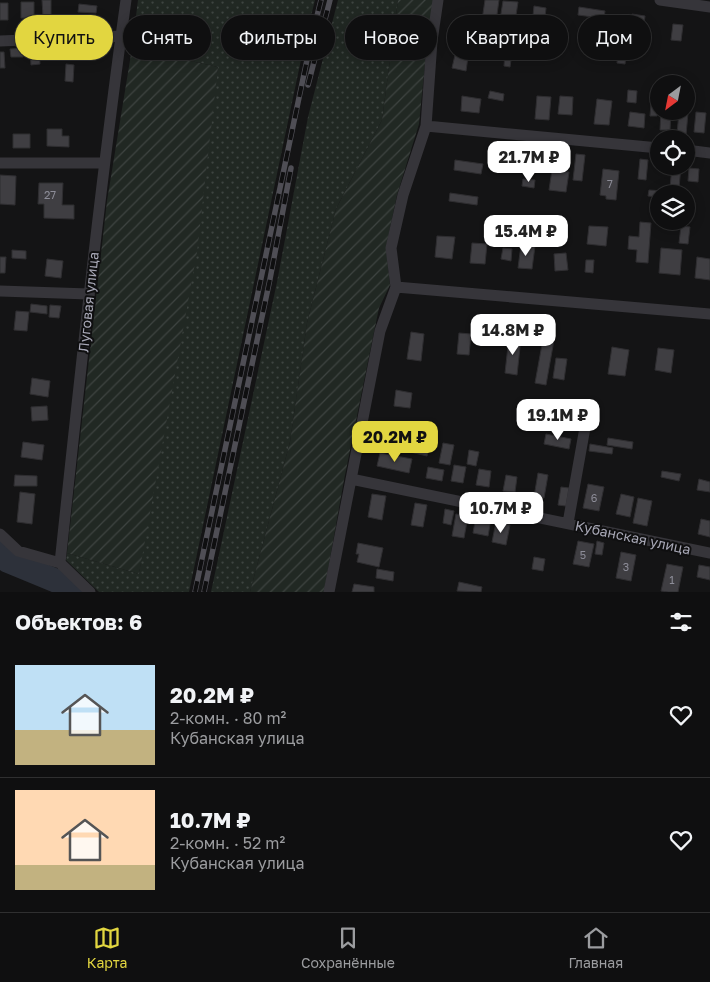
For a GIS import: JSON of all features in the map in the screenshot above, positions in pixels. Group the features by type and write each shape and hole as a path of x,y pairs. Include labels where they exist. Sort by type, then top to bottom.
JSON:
{"street":[{"name":"Луговая улица","path":"60,563 104,163 126,0"},
{"path":"329,592 380,331 396,287 391,248 403,195 426,126 432,41 438,0"},
{"path":"660,0 710,7"},
{"path":"0,41 121,36"},
{"path":"426,126 650,147"},
{"path":"695,151 710,153"},
{"path":"0,163 104,163"},
{"path":"396,287 710,314"},
{"path":"0,291 89,294"},
{"path":"568,523 589,405"},
{"name":"Кубанская улица","path":"351,479 710,553"},
{"path":"0,534 18,551 60,563 90,592"}],"shaded area":[{"path":"138,0 315,0 311,15 221,15 221,60 301,60 189,592 99,592 66,560 67,553 139,574 218,67 186,60 211,60 211,15 136,15"},
{"path":"338,0 398,0 396,15 345,15 345,60 390,60 382,120 336,209 307,323 290,442 250,592 211,592 277,282 308,117 323,60 335,60 334,15"},
{"path":"398,0 433,0 431,15 396,15"},
{"path":"130,60 186,60 218,67 197,252 139,574 67,553 107,201"},
{"path":"390,60 425,60 419,124 397,195 386,247 390,285 379,308 344,480 324,592 250,592 290,442 307,323 336,209 382,120"}],"building":[{"path":"42,0 51,0 51,15 43,15"},
{"path":"485,0 499,0 497,15 483,15"},
{"path":"503,1 518,2 516,15 501,15"},
{"path":"21,2 34,2 34,15 21,15"},
{"path":"0,3 8,3 8,20 0,20"},
{"path":"79,4 97,6 96,13 78,12"},
{"path":"534,6 546,8 545,15 533,15"},
{"path":"579,7 605,11 604,15 578,15"},
{"path":"673,24 683,25 681,41 671,40"},
{"path":"10,49 15,49 15,57 11,57"},
{"path":"0,52 4,52 5,68 0,68"},
{"path":"31,60 40,60 40,64 31,65"},
{"path":"454,60 468,60 466,71 452,68"},
{"path":"504,60 511,60 510,67 504,66"},
{"path":"617,60 626,60 625,64 617,63"},
{"path":"66,64 74,65 73,82 65,81"},
{"path":"628,90 637,91 636,103 627,102"},
{"path":"490,91 504,94 503,101 488,98"},
{"path":"462,96 481,99 479,113 461,111"},
{"path":"537,96 551,97 549,120 535,119"},
{"path":"560,96 573,97 572,115 558,114"},
{"path":"597,99 612,101 609,125 594,124"},
{"path":"630,112 645,114 644,128 628,126"},
{"path":"696,112 706,113 704,133 695,132"},
{"path":"661,120 671,120 670,130 660,130"},
{"path":"678,120 687,120 686,130 677,130"},
{"path":"47,129 62,129 62,136 69,136 69,147 47,146"},
{"path":"13,134 30,134 30,148 13,148"},
{"path":"544,151 552,152 550,170 542,169"},
{"path":"576,154 585,155 582,181 573,180"},
{"path":"640,159 648,160 646,180 638,179"},
{"path":"455,160 483,164 481,174 454,170"},
{"path":"603,169 619,171 616,200 606,199 606,196 600,195"},
{"path":"695,169 699,169 698,182 688,181 688,175 695,175"},
{"path":"552,170 569,172 566,192 549,190"},
{"path":"0,175 16,176 15,205 0,204"},
{"path":"671,175 680,175 679,185 670,185"},
{"path":"523,179 535,180 534,188 522,186"},
{"path":"39,183 63,183 62,205 74,205 74,219 44,218 44,204 38,204"},
{"path":"450,193 478,197 477,205 449,201"},
{"path":"640,222 650,223 648,263 636,262 637,250 628,249 629,236 639,237"},
{"path":"589,226 608,227 606,246 587,244"},
{"path":"681,230 690,230 688,244 679,243"},
{"path":"437,236 455,237 452,259 435,257"},
{"path":"472,243 487,244 485,264 470,263"},
{"path":"521,245 535,246 532,269 518,268"},
{"path":"503,248 512,249 511,261 501,259"},
{"path":"661,248 682,250 680,275 659,273"},
{"path":"12,250 26,251 26,259 12,258"},
{"path":"566,253 568,270 555,271 554,254"},
{"path":"0,257 6,257 5,273 0,273"},
{"path":"697,257 710,259 710,280 695,278"},
{"path":"47,259 63,261 61,278 45,276"},
{"path":"586,260 594,260 593,273 585,272"},
{"path":"31,304 47,306 47,314 30,312"},
{"path":"50,305 61,306 59,318 49,317"},
{"path":"16,311 29,312 27,331 14,330"},
{"path":"411,332 424,334 421,361 407,359"},
{"path":"459,333 471,334 469,355 457,354"},
{"path":"509,337 521,338 517,375 505,373"},
{"path":"543,339 554,340 546,385 535,383"},
{"path":"612,347 629,350 625,376 608,374"},
{"path":"658,348 674,350 671,373 655,370"},
{"path":"556,358 567,359 564,380 553,378"},
{"path":"32,378 50,381 48,397 30,394"},
{"path":"396,390 412,393 410,408 394,406"},
{"path":"47,406 48,420 32,421 31,407"},
{"path":"560,408 577,412 575,420 558,416"},
{"path":"391,423 412,427 411,435 390,431"},
{"path":"546,434 571,439 569,449 544,444"},
{"path":"608,438 633,442 632,449 607,445"},
{"path":"23,442 44,445 42,460 21,457"},
{"path":"412,442 429,446 427,456 410,452"},
{"path":"443,443 454,445 450,465 439,463"},
{"path":"590,444 613,448 612,454 589,451"},
{"path":"469,450 479,452 476,466 467,464"},
{"path":"380,453 412,459 409,473 377,466"},
{"path":"454,465 466,467 463,483 451,481"},
{"path":"428,467 444,470 442,481 426,478"},
{"path":"479,469 491,471 489,487 476,485"},
{"path":"662,471 681,474 679,481 661,477"},
{"path":"538,473 548,475 544,498 534,497"},
{"path":"15,475 37,476 37,486 14,486"},
{"path":"506,475 517,477 515,492 503,491"},
{"path":"699,479 710,482 710,492 697,490"},
{"path":"588,484 604,487 599,511 583,508"},
{"path":"561,487 569,488 566,506 558,505"},
{"path":"20,492 35,494 32,524 17,522"},
{"path":"372,494 386,496 382,520 368,517"},
{"path":"621,494 634,497 630,517 616,514"},
{"path":"638,498 652,501 647,526 633,523"},
{"path":"415,503 427,505 423,527 411,525"},
{"path":"445,509 454,511 451,525 443,523"},
{"path":"456,514 468,516 464,538 452,536"},
{"path":"476,516 491,519 488,536 473,533"},
{"path":"701,519 710,521 710,537 698,534"},
{"path":"496,522 510,525 506,545 492,542"},
{"path":"578,541 594,544 589,567 573,564"},
{"path":"597,541 604,543 602,555 595,554"},
{"path":"358,543 383,548 379,567 357,562 359,554 356,554"},
{"path":"621,552 636,555 631,581 616,578"},
{"path":"534,557 545,559 543,571 532,569"},
{"path":"667,564 683,567 678,592 661,591"},
{"path":"699,565 710,567 710,580 697,577"},
{"path":"377,569 394,572 393,581 376,578"},
{"path":"459,582 482,587 481,592 457,591"},
{"path":"354,584 374,587 374,592 352,592"}],"waterway":[{"path":"0,553 8,561 64,584 73,592"}],"railway":[{"path":"195,592 321,0"},
{"path":"308,85 330,0"},
{"path":"204,592 270,279 291,168"}]}
